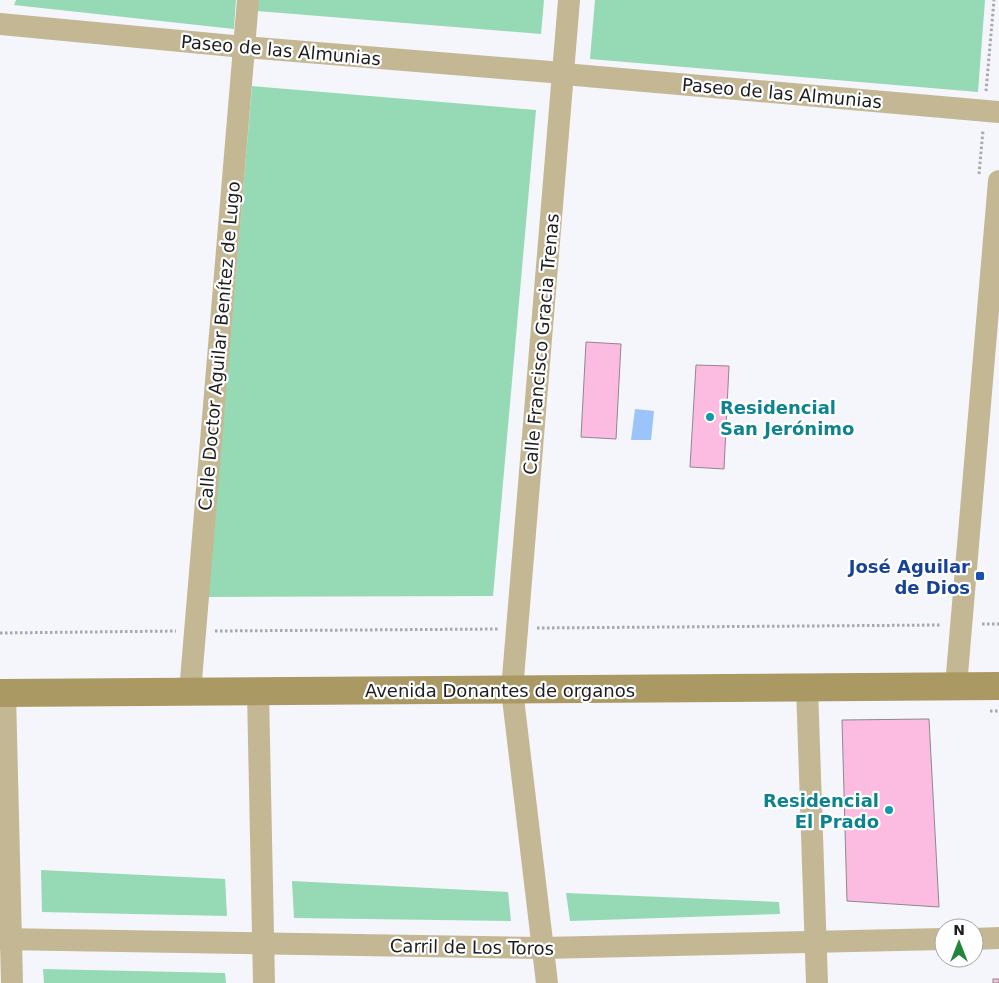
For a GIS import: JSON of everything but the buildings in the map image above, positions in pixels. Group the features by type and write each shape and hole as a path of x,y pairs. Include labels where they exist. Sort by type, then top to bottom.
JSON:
{"street":[{"name":"Calle Doctor Aguilar Benítez de Lugo","path":"190,692 248,0"},
{"name":"Calle Francisco Gracia Trenas","path":"547,983 512,690 569,0"},
{"name":"Paseo de las Almunias","path":"0,24 244,47 999,112"},
{"path":"956,686 999,181"},
{"name":"Avenida Donantes de organos","path":"3,693 999,686"},
{"path":"807,687 816,983"},
{"path":"258,692 264,983"},
{"path":"3,693 6,938 12,983"},
{"name":"Carril de Los Toros","path":"6,938 543,948 934,939"},
{"path":"984,939 999,938"}],"green space":[{"path":"16,0 236,0 234,29 14,5"},
{"path":"258,0 544,0 541,34 257,11"},
{"path":"595,0 985,0 978,92 590,59"},
{"path":"252,86 536,110 493,596 208,597"},
{"path":"41,870 225,879 227,916 42,912"},
{"path":"292,881 508,892 511,921 294,918"},
{"path":"566,893 779,902 780,914 570,921"},
{"path":"43,969 225,973 226,983 44,983"}],"water":[{"path":"635,409 654,411 651,440 631,440"}],"place":[{"name":"Residencial San Jerónimo","path":"710,417"},
{"name":"José Aguilar de Dios","path":"980,576"},
{"name":"Residencial El Prado","path":"889,810"}]}
